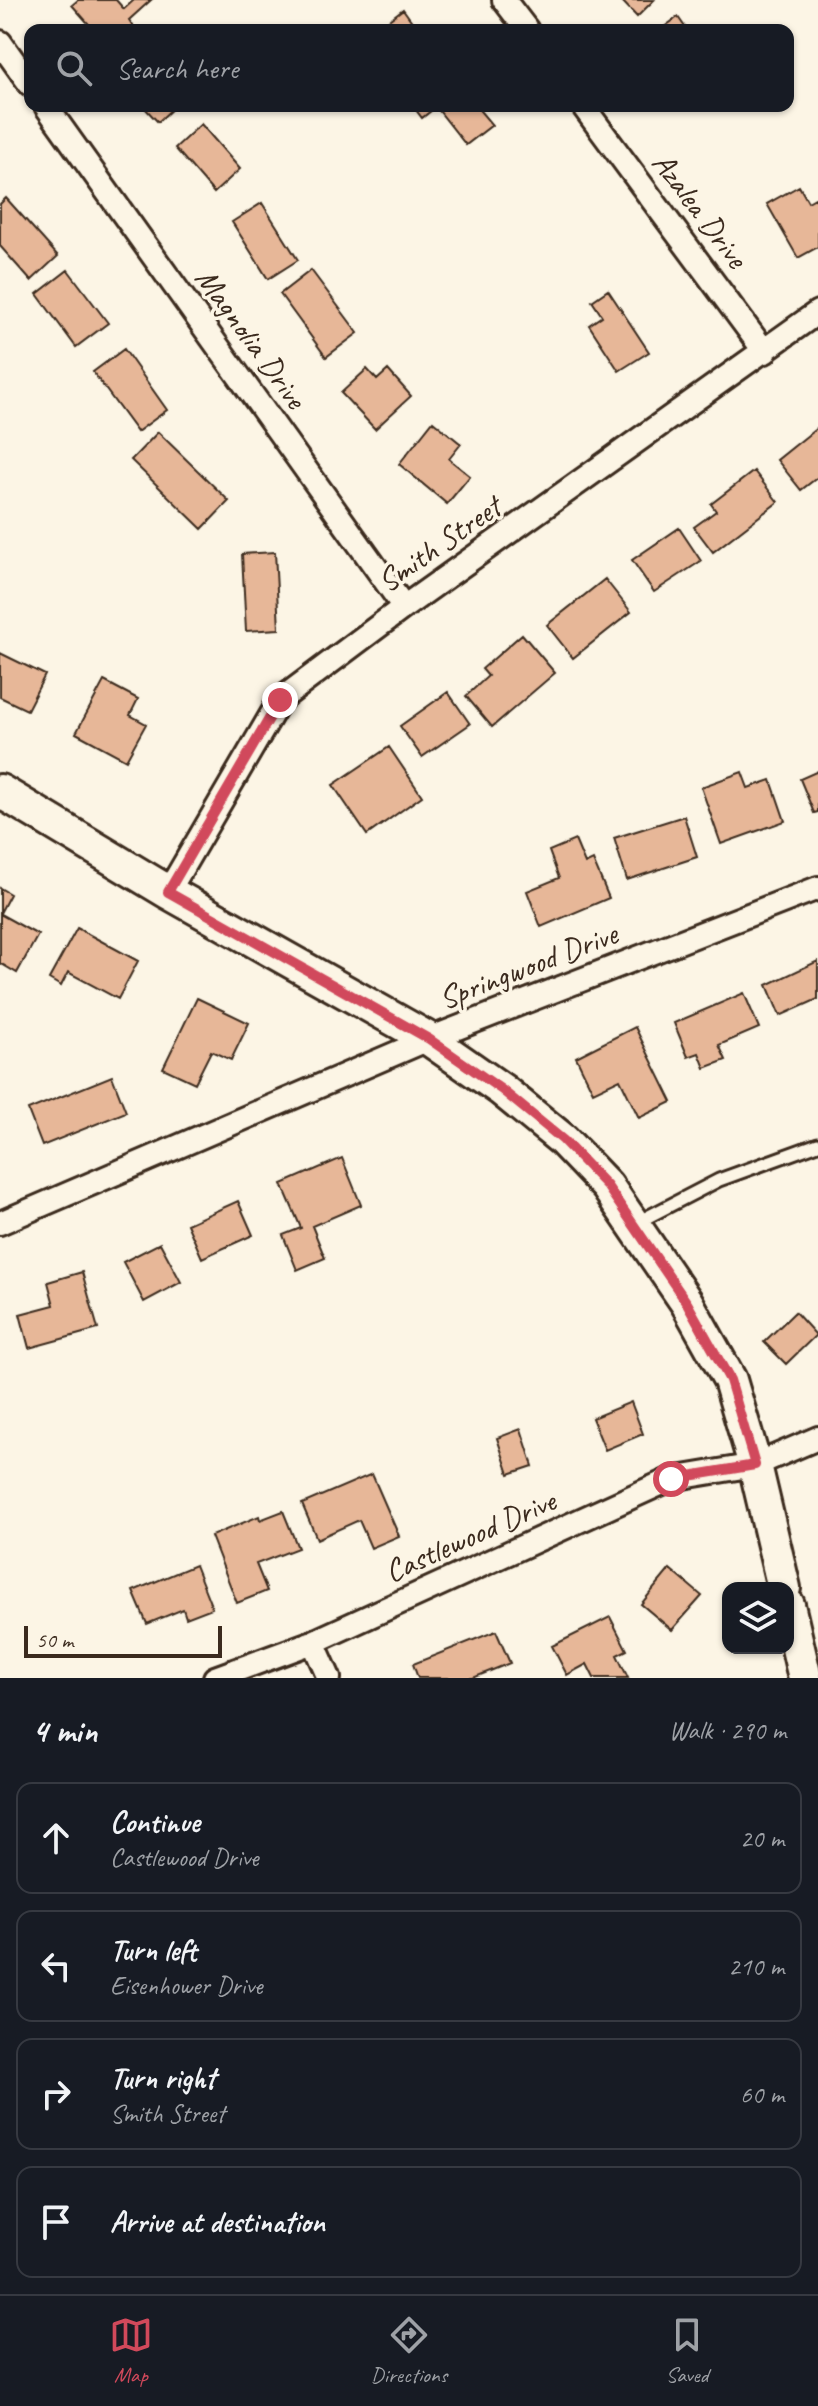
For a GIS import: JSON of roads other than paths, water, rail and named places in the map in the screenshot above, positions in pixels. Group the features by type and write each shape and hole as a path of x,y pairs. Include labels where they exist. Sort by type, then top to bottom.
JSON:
{"street":[{"path":"504,0 522,24"},
{"path":"0,42 24,76"},
{"name":"Magnolia Drive","path":"50,112 404,607"},
{"name":"Azalea Drive","path":"587,112 765,352"},
{"name":"Smith Street","path":"168,892 280,700 404,607 818,312"},
{"path":"0,791 168,892 429,1039 502,1090 563,1140 607,1186 687,1303 730,1380 755,1465 783,1582"},
{"name":"Springwood Drive","path":"0,1223 429,1039 818,888"},
{"name":"Castlewood Drive","path":"215,1678 313,1642 671,1479 755,1465 818,1438"},
{"path":"794,1631 805,1678"},
{"path":"313,1642 329,1678"}],"lane":[{"path":"633,1224 719,1180 818,1144"}]}
